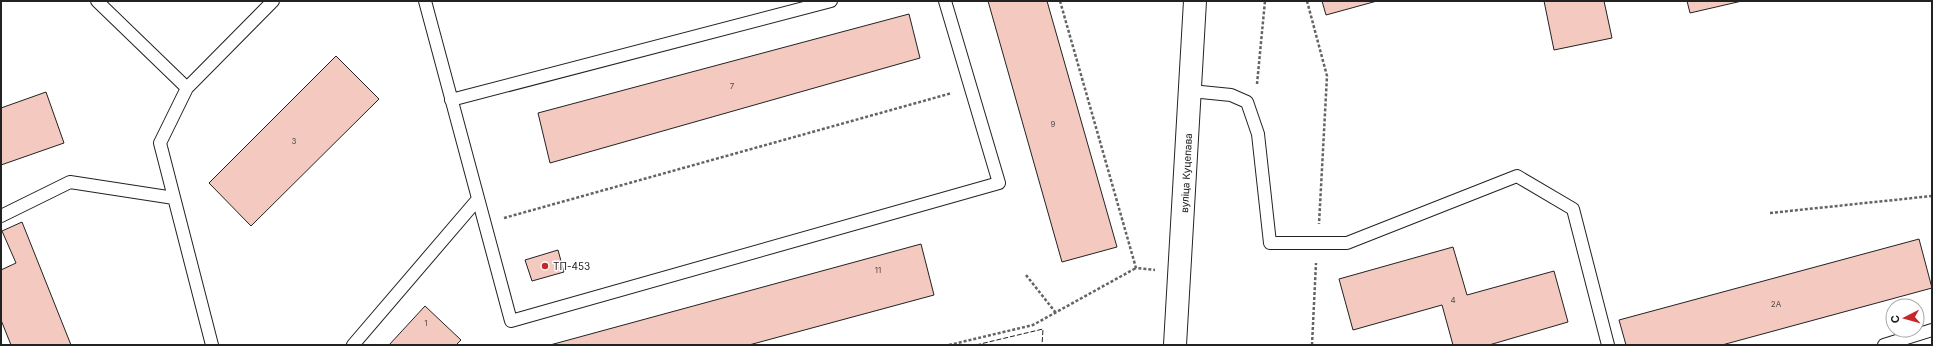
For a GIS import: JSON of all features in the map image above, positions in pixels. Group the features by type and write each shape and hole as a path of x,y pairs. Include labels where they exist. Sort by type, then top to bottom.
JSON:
{"main road":[{"name":"вуліца Куцепава","path":"1175,345 1191,91 1195,1"}],"lane":[{"path":"97,1 186,88"},
{"path":"212,345 160,143 186,88 273,1"},
{"path":"425,1 511,321 999,183 945,1"},
{"path":"451,100 831,1"},
{"path":"1191,91 1231,96 1246,102 1258,134 1270,243 1347,243 1517,176 1573,208 1608,345"},
{"path":"1,216 70,182 174,198"},
{"path":"352,345 478,199"},
{"path":"1884,345 1932,330"}],"path":[{"path":"1060,1 1136,268"},
{"path":"1256,92 1265,1"},
{"path":"1308,1 1327,76 1312,345"},
{"path":"485,223 971,88"},
{"path":"1770,213 1932,196"},
{"path":"949,345 1033,325 1136,268 1180,272"},
{"path":"1026,276 1056,313"}],"building":[{"path":"988,1 1047,1 1117,247 1062,262"},
{"path":"1322,1 1377,1 1326,15"},
{"path":"1544,1 1604,1 1612,38 1554,50"},
{"path":"1687,1 1742,1 1690,13"},
{"path":"909,14 920,58 550,163 538,113"},
{"path":"336,56 379,99 251,226 209,183"},
{"path":"46,92 64,143 1,165 1,108"},
{"path":"22,222 71,345 11,345 1,320 1,270 16,263 2,231"},
{"path":"1919,239 1932,288 1895,298 1885,298 1885,301 1722,345 1626,345 1619,320"},
{"path":"921,244 934,295 749,345 550,345"},
{"path":"1453,247 1467,295 1554,271 1568,322 1489,345 1453,345 1442,305 1353,330 1339,279"},
{"name":"ТП-453","path":"558,250 564,272 532,281 525,260"},
{"path":"425,306 461,340 456,345 389,345"}],"fence":[{"path":"976,345 1043,329 1042,345"}],"place":[{"name":"ТП-453","path":"545,266"}]}
